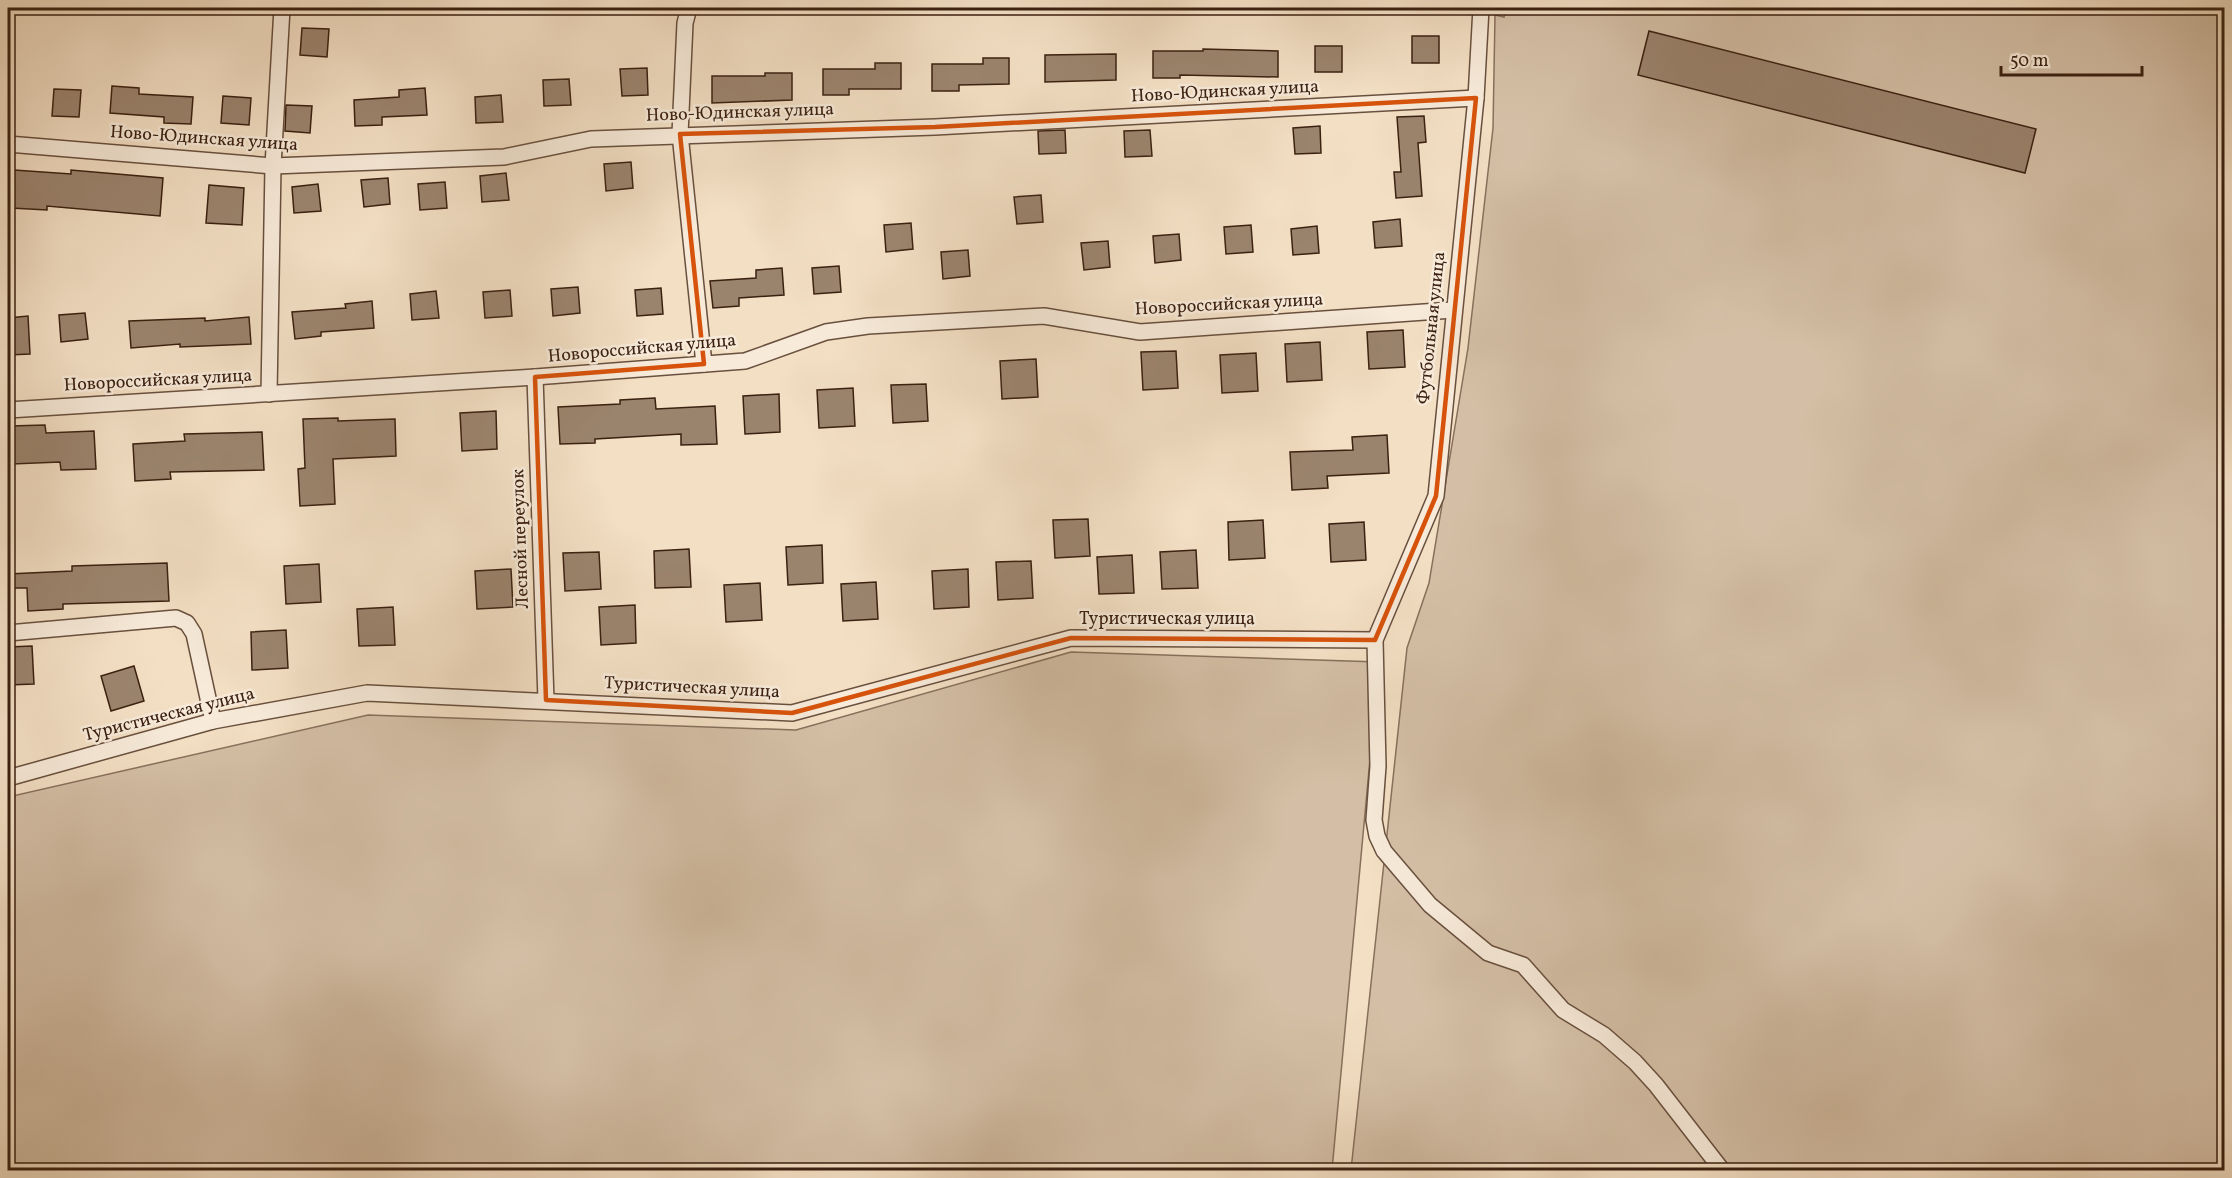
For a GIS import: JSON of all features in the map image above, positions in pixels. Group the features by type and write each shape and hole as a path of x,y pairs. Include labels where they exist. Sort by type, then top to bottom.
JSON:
{"street":[{"path":"269,394 273,166 282,8"},
{"path":"689,8 685,23 680,134 704,364"},
{"name":"Футбольная улица","path":"1375,640 1436,496 1476,98 1480,8"},
{"name":"Ново-Юдинская улица","path":"8,144 273,166 504,158 591,139 680,134 935,127 1476,98"},
{"name":"Новороссийская улица","path":"8,410 535,377 745,361 826,332 868,326 1044,316 1140,332 1453,310"},
{"name":"Лесной переулок","path":"535,377 546,700"},
{"path":"8,633 176,618 187,623 194,634 213,721"},
{"name":"Туристическая улица","path":"8,778 213,721 367,693 792,713 1071,638 1375,640"},
{"path":"1375,640 1378,766 1374,820 1377,836 1384,851 1430,905 1488,953 1523,965 1563,1010 1604,1035 1635,1062 1656,1085 1722,1170"}],"highlighted area":[{"path":"1476,98 1436,496 1375,640 1071,638 792,713 546,700 535,377 704,364 680,134 935,127"}],"shaded area":[{"path":"1506,8 2224,8 2224,1170 1351,1170 1407,648 1429,583 1468,348 1493,128 1495,15 1504,17"},
{"path":"1071,652 1379,662 1332,1170 8,1170 8,797 368,715 796,730"}],"building":[{"path":"302,28 329,29 327,57 300,55"},
{"path":"1649,31 2036,129 2025,173 1638,75"},
{"path":"1412,36 1439,36 1439,63 1412,63"},
{"path":"1315,46 1342,46 1342,72 1315,72"},
{"path":"1203,49 1278,51 1278,77 1180,75 1180,78 1153,78 1153,51 1203,51"},
{"path":"1116,54 1116,80 1045,82 1045,55"},
{"path":"983,58 1009,58 1009,84 959,85 959,91 932,91 932,64 983,64"},
{"path":"875,63 901,63 901,89 849,89 849,95 823,95 823,69 875,69"},
{"path":"647,68 648,95 622,96 620,69"},
{"path":"765,73 792,73 792,100 712,103 712,76 765,76"},
{"path":"569,79 571,105 544,106 543,80"},
{"path":"112,86 139,88 139,94 193,97 191,124 164,123 164,117 110,113"},
{"path":"425,88 427,115 382,117 382,125 355,126 354,100 399,97 399,90"},
{"path":"54,89 81,90 79,117 52,116"},
{"path":"501,95 503,122 476,123 475,97"},
{"path":"223,96 251,98 249,125 221,123"},
{"path":"286,105 312,106 310,133 285,131"},
{"path":"1424,116 1426,142 1418,143 1422,196 1396,198 1394,172 1401,172 1397,117"},
{"path":"1320,126 1321,153 1295,154 1293,128"},
{"path":"1065,130 1066,153 1039,154 1038,131"},
{"path":"1150,130 1152,156 1125,157 1124,131"},
{"path":"631,162 633,188 606,191 604,164"},
{"path":"14,170 71,174 71,170 163,178 160,216 47,206 47,210 11,208"},
{"path":"506,173 509,200 482,202 480,176"},
{"path":"388,178 390,204 364,207 361,180"},
{"path":"445,182 447,208 420,210 418,184"},
{"path":"318,184 321,211 294,213 292,187"},
{"path":"209,185 244,188 242,225 206,223"},
{"path":"1041,195 1043,222 1017,224 1014,197"},
{"path":"1400,219 1402,246 1375,248 1373,222"},
{"path":"911,223 913,249 886,252 884,225"},
{"path":"1251,225 1253,252 1226,254 1224,227"},
{"path":"1317,226 1319,253 1293,255 1291,229"},
{"path":"1179,234 1181,260 1155,263 1153,236"},
{"path":"1108,241 1110,267 1084,270 1081,243"},
{"path":"968,250 970,276 943,279 941,252"},
{"path":"839,266 841,292 814,294 812,268"},
{"path":"782,268 784,295 739,298 739,306 713,308 710,281 756,278 756,270"},
{"path":"578,287 580,313 553,316 551,289"},
{"path":"661,288 663,314 637,316 635,290"},
{"path":"510,290 512,316 485,318 483,292"},
{"path":"436,291 439,318 412,320 410,294"},
{"path":"372,301 374,328 321,332 321,336 295,339 292,312 346,308 345,304"},
{"path":"85,313 88,339 61,342 59,315"},
{"path":"28,316 30,354 8,355 8,318"},
{"path":"249,317 251,344 180,347 180,344 131,348 129,321 205,318 205,321"},
{"path":"1403,330 1405,367 1369,369 1367,332"},
{"path":"1320,342 1322,380 1287,382 1285,344"},
{"path":"1176,351 1178,388 1143,390 1141,352"},
{"path":"1256,353 1258,391 1222,393 1220,355"},
{"path":"1036,359 1038,397 1002,399 1000,361"},
{"path":"926,384 928,421 893,423 891,385"},
{"path":"853,388 855,426 819,428 817,390"},
{"path":"779,394 780,432 745,434 743,396"},
{"path":"655,398 656,409 715,406 717,444 681,445 681,434 595,439 595,443 560,444 558,407 620,404 620,400"},
{"path":"496,411 497,449 462,451 460,413"},
{"path":"338,418 338,421 395,419 396,456 333,459 335,504 300,506 298,469 305,468 303,419"},
{"path":"45,425 46,433 94,431 96,469 61,470 60,462 12,464 10,426"},
{"path":"262,432 264,470 170,472 171,479 135,481 133,444 185,441 184,434"},
{"path":"1387,435 1389,473 1327,476 1328,488 1292,490 1290,452 1353,450 1352,437"},
{"path":"1088,519 1090,556 1055,558 1053,520"},
{"path":"1263,520 1265,558 1229,560 1228,522"},
{"path":"1364,522 1366,560 1331,562 1329,524"},
{"path":"822,545 823,583 788,585 786,547"},
{"path":"689,549 691,587 655,588 654,551"},
{"path":"1196,550 1198,588 1162,589 1160,552"},
{"path":"599,552 601,589 565,591 563,553"},
{"path":"1132,555 1134,593 1099,594 1097,557"},
{"path":"1031,561 1033,598 998,600 996,562"},
{"path":"167,563 169,601 63,604 63,609 28,611 27,588 8,588 8,574 72,571 72,566"},
{"path":"319,564 321,602 286,604 284,566"},
{"path":"511,569 513,607 477,609 475,571"},
{"path":"968,569 969,607 934,609 932,571"},
{"path":"876,582 878,619 843,621 841,584"},
{"path":"760,583 762,620 726,622 724,585"},
{"path":"635,605 636,643 601,645 599,607"},
{"path":"393,607 395,645 359,646 357,609"},
{"path":"286,630 288,668 252,670 251,632"},
{"path":"32,646 34,684 8,685 8,647"},
{"path":"134,666 144,701 111,711 101,676"}]}
